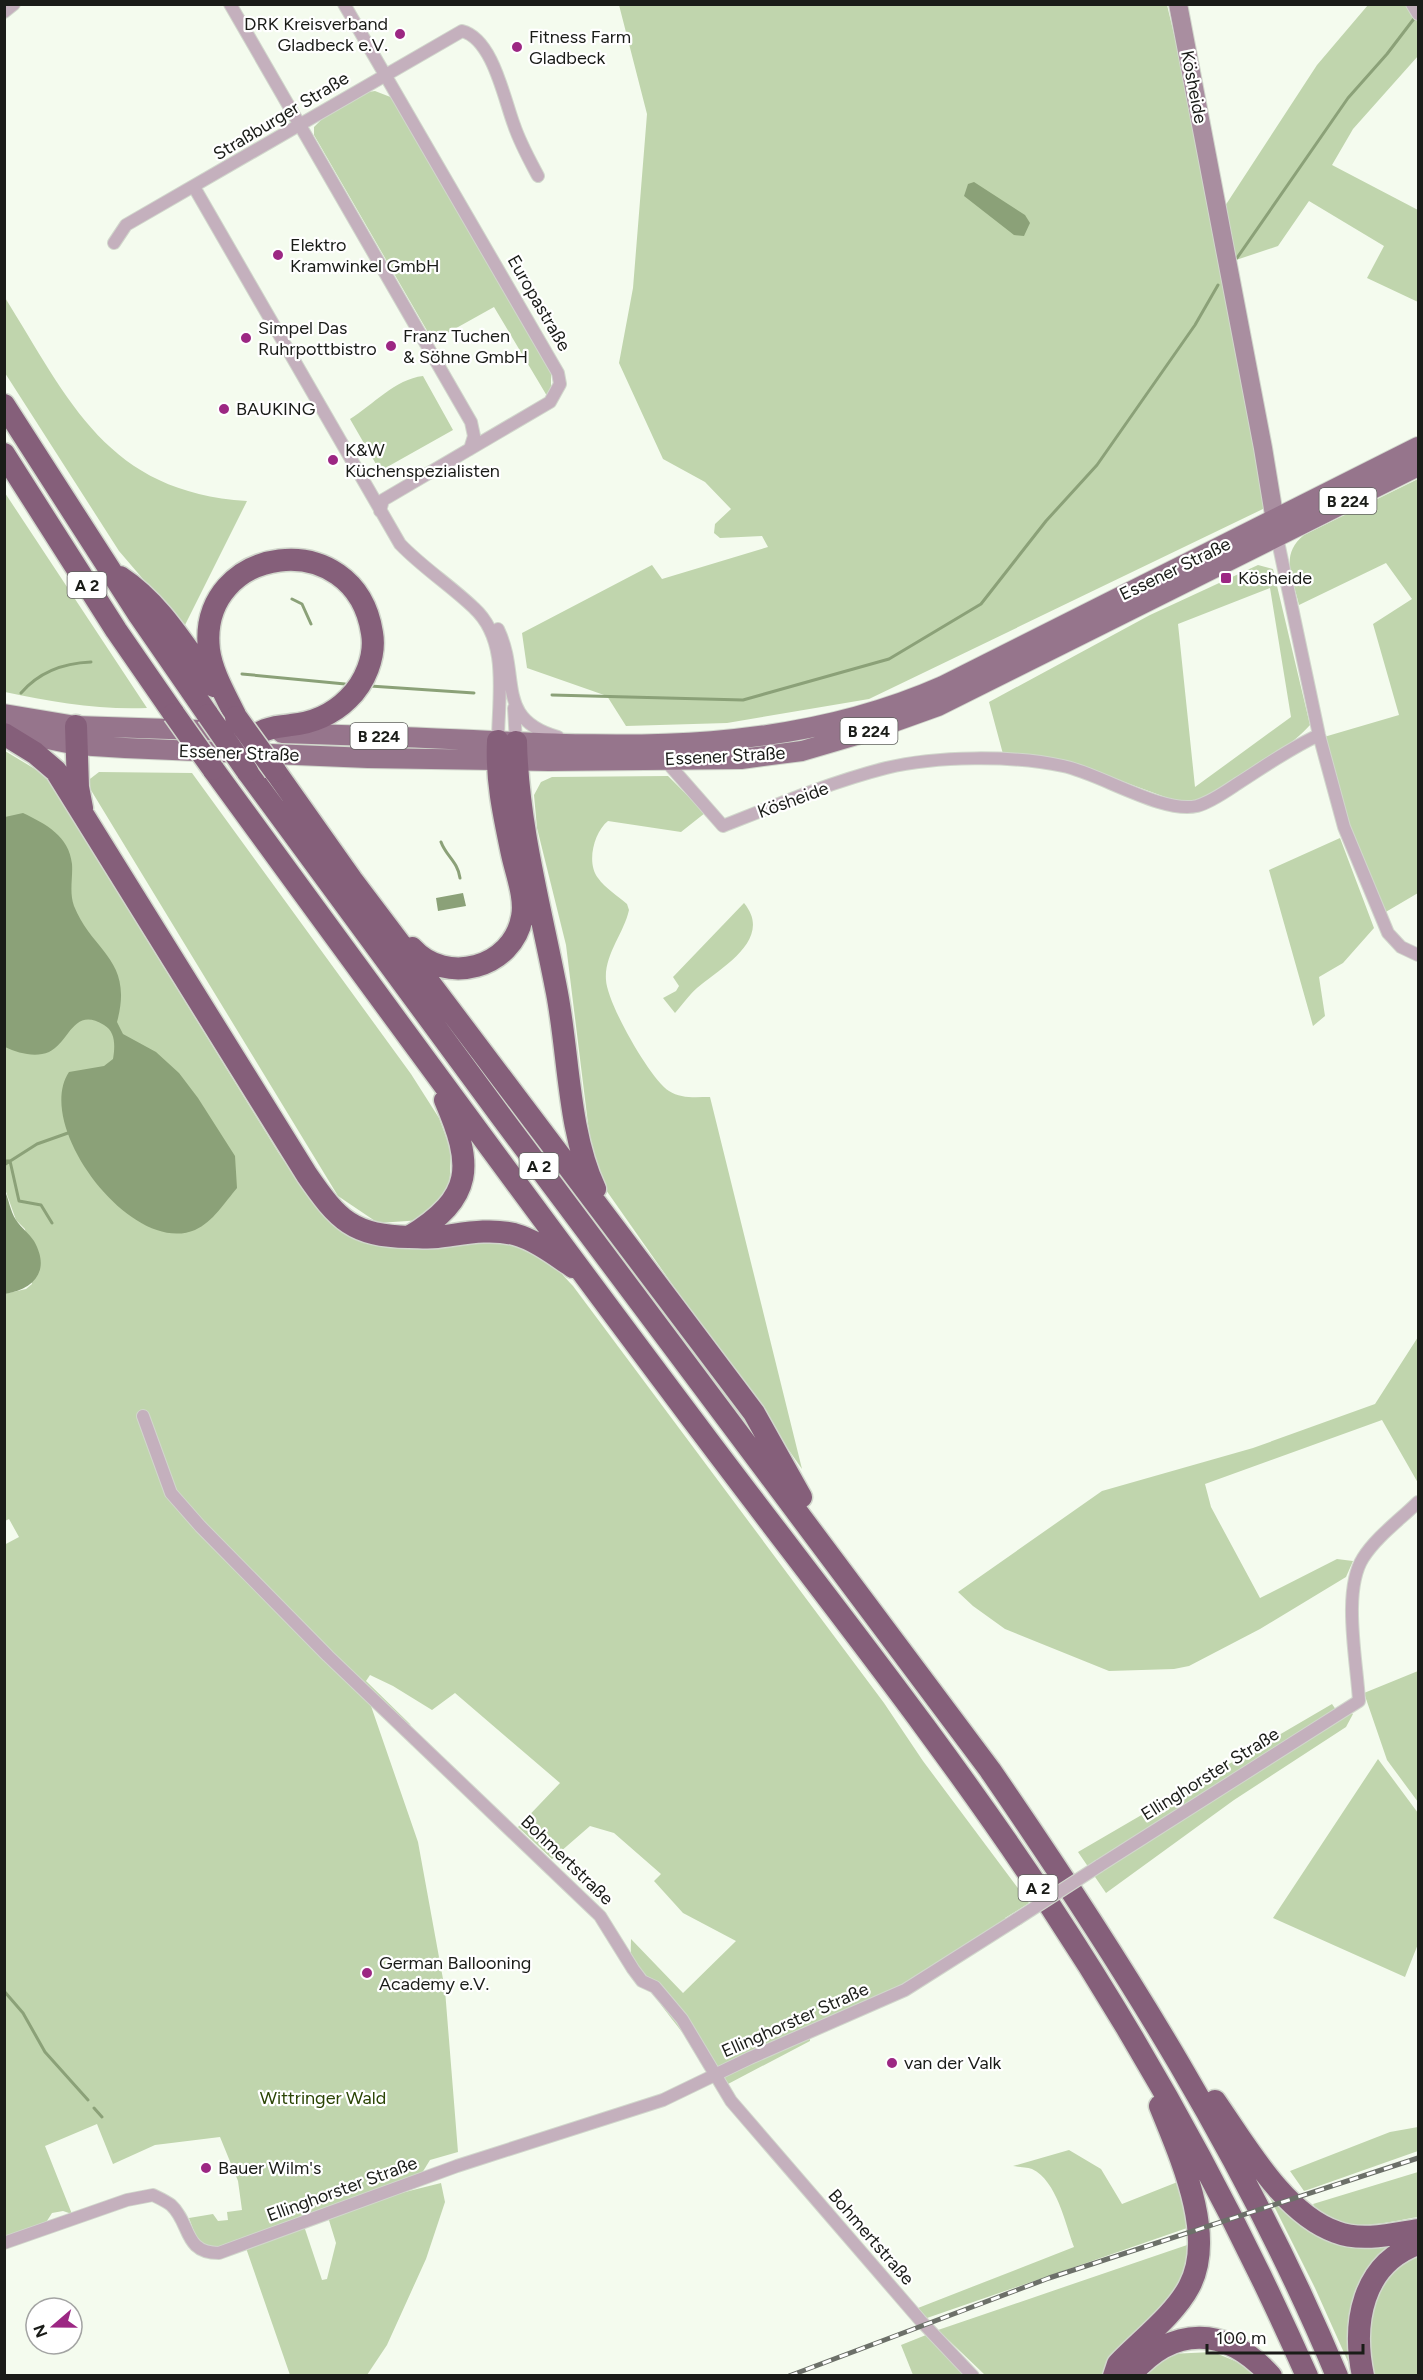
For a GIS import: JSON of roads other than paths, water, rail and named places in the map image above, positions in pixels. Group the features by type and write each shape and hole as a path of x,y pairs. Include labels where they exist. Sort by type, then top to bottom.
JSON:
{"highway":[{"name":"A 2","path":"4,405 109,570 247,771 990,1770 1076,1896 1167,2040 1266,2224 1337,2376"},
{"name":"A 2","path":"4,454 116,630 213,769 1000,1833 1079,1950 1144,2056 1224,2202 1270,2294 1307,2376"},
{"path":"236,717 217,676 209,651 212,620 223,594 247,571 280,559 318,564 340,575 357,592 370,622 373,642 364,678 348,700 320,718 306,723 273,726 261,732"},
{"path":"109,570 139,590 159,611 352,880 754,1413 833,1560"},
{"path":"4,732 35,753 56,771 324,1200 358,1229 377,1235 433,1238 478,1231 512,1234 544,1247 590,1278"},
{"path":"56,771 56,761 72,738"},
{"path":"72,738 83,813"},
{"path":"352,880 362,884 409,945 428,962 452,970 461,970 474,968 498,956 514,938 523,915 503,811 507,751"},
{"path":"507,751 517,785 524,840 557,994 576,1132 587,1172 613,1225"},
{"path":"409,1237 430,1224 446,1210 458,1193 463,1177 464,1158 459,1134 430,1065"},
{"path":"1167,2040 1190,2057 1214,2100 1269,2178 1304,2213 1337,2233 1362,2236 1419,2230"},
{"path":"1114,2376 1118,2364 1171,2313 1189,2287 1201,2249 1193,2201 1144,2056"},
{"path":"1363,2376 1360,2316 1366,2290 1388,2260 1419,2244"},
{"path":"1130,2376 1147,2355 1175,2340 1211,2338 1240,2350 1271,2376"}],"main road":[{"name":"Essener Straße","path":"4,714 72,738 261,732 507,751 665,760 741,759 802,751 860,734 938,706 1276,528 1419,447"},
{"name":"Essener Straße","path":"4,732 357,757 507,751 585,745 675,745 736,740 798,731 891,707 943,686 1276,528 1419,466"}],"street":[{"path":"4,12 14,4"},
{"path":"230,4 471,422 474,436 470,449"},
{"name":"Europastraße","path":"344,4 558,373 560,384 556,395 550,402 383,500 380,511"},
{"name":"Kösheide","path":"1178,4 1263,448 1276,528 1319,735 1344,827 1388,933 1401,947 1419,955"},
{"path":"1412,4 1419,14"},
{"path":"385,75 462,31 470,33 492,65 507,99 521,143 538,176"},
{"name":"Straßburger Straße","path":"114,243 126,225 385,75"},
{"path":"194,187 400,544 415,560 475,608 488,623 496,642 507,751"},
{"path":"455,592 480,606 496,624 504,641 513,699 520,716 536,730 585,745"},
{"path":"507,751 513,699"},
{"name":"Kösheide","path":"665,760 723,826 886,768 921,762 963,760 1037,762 1065,766 1138,794 1181,807 1198,806 1302,742 1319,735"},
{"name":"Bohmertstraße","path":"143,1416 171,1493 328,1656 600,1916 633,1970 642,1981 655,1987 682,2019 731,2101 943,2346 973,2376"},
{"name":"Ellinghorster Straße","path":"4,2243 127,2200 153,2195 171,2205 197,2249 206,2253 219,2253 457,2166 663,2100 905,1990 1359,1701 1353,1611 1354,1579 1363,1558 1419,1502"}],"waterway":[{"path":"1237,258 1348,98 1387,54 1416,16"},
{"path":"552,695 743,700 889,659 981,604 1046,521 1097,465 1195,325 1218,285"},
{"path":"292,599 302,604 311,624"},
{"path":"21,693 36,679 53,670 72,664 91,662"},
{"path":"242,674 345,684"},
{"path":"370,686 474,693"},
{"path":"441,842 457,868 460,878"},
{"path":"4,1165 37,1144 68,1133"},
{"path":"4,1161 10,1161 19,1201 41,1205 52,1223"},
{"path":"4,1991 23,2013 45,2052 88,2100"},
{"path":"94,2108 102,2117"}],"railway":[{"path":"789,2376 1049,2278 1418,2158"}],"place":[{"name":"DRK Kreisverband Gladbeck e.V.","path":"400,34"},
{"name":"Fitness Farm Gladbeck","path":"517,47"},
{"name":"Elektro Kramwinkel GmbH","path":"278,255"},
{"name":"Simpel Das Ruhrpottbistro","path":"246,338"},
{"name":"Franz Tuchen & Söhne GmbH","path":"391,346"},
{"name":"BAUKING","path":"224,409"},
{"name":"K&W Küchenspezialisten","path":"333,460"},
{"name":"Kösheide","path":"1226,578"},
{"name":"German Ballooning Academy e.V.","path":"367,1973"},
{"name":"van der Valk","path":"892,2063"},
{"name":"Bauer Wilm's","path":"206,2168"}],"park label":[{"name":"Wittringer Wald","path":"323,2098"}]}
